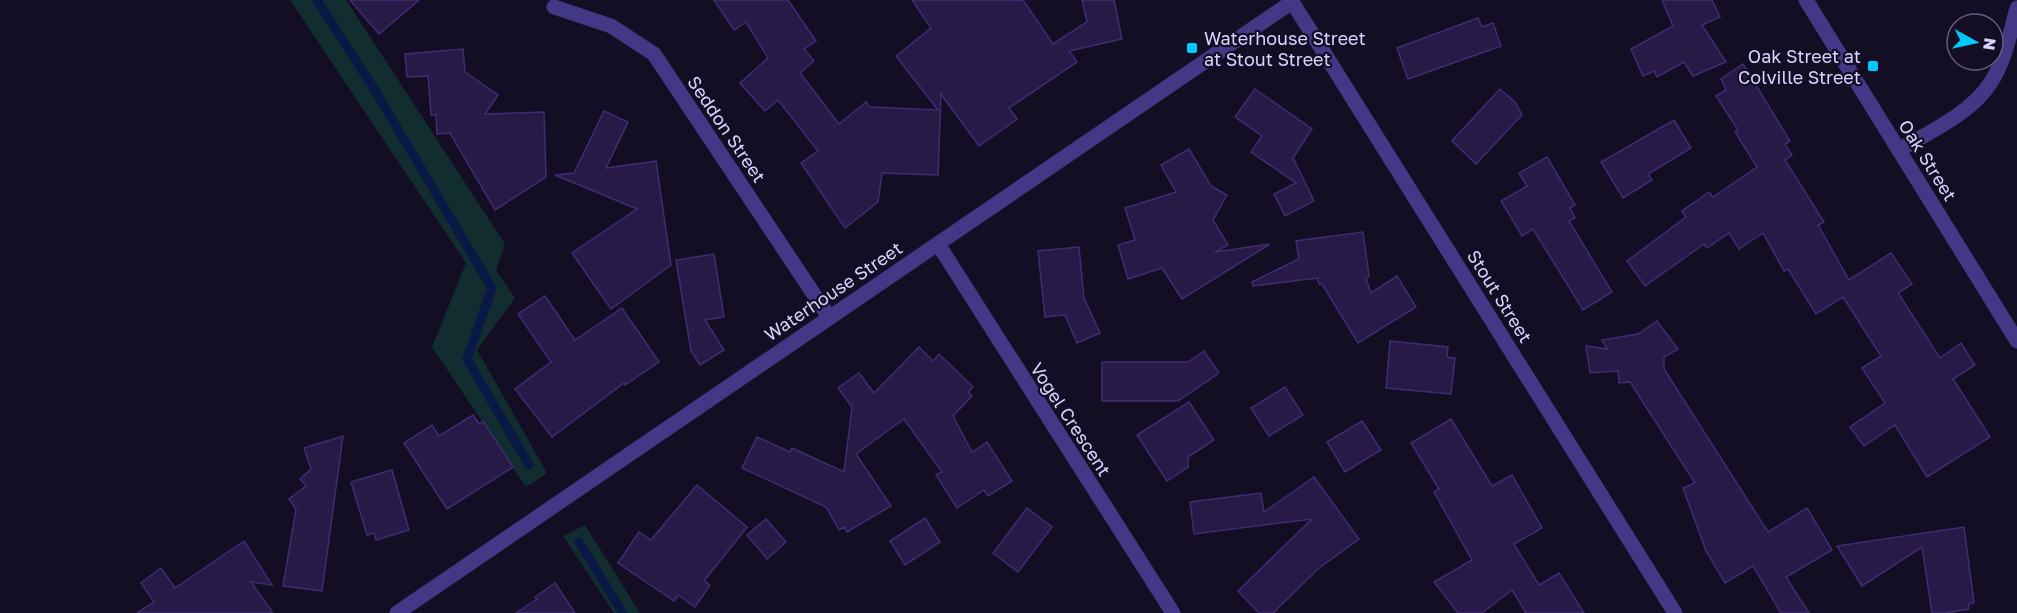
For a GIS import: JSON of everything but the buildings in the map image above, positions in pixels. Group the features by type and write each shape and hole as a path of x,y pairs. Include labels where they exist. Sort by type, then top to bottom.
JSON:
{"street":[{"name":"Oak Street","path":"1806,0 2017,340"},
{"name":"Waterhouse Street","path":"397,613 1291,1"},
{"name":"Stout Street","path":"1291,1 1675,613"},
{"name":"Seddon Street","path":"554,7 611,26 654,54 829,317"},
{"path":"1899,150 1971,105 1991,83 2006,48 2017,9"},
{"name":"Vogel Crescent","path":"938,244 1173,613"}],"green space":[{"path":"290,0 346,0 505,244 496,270 515,298 477,350 547,473 526,487 432,347 466,263"},
{"path":"585,525 640,613 614,613 563,536"}],"waterway":[{"path":"317,0 374,89 492,288 467,359 529,465"},
{"path":"579,542 623,613"}],"place":[{"name":"Waterhouse Street at Stout Street","path":"1192,48"},
{"name":"Oak Street at Colville Street","path":"1873,66"}]}
